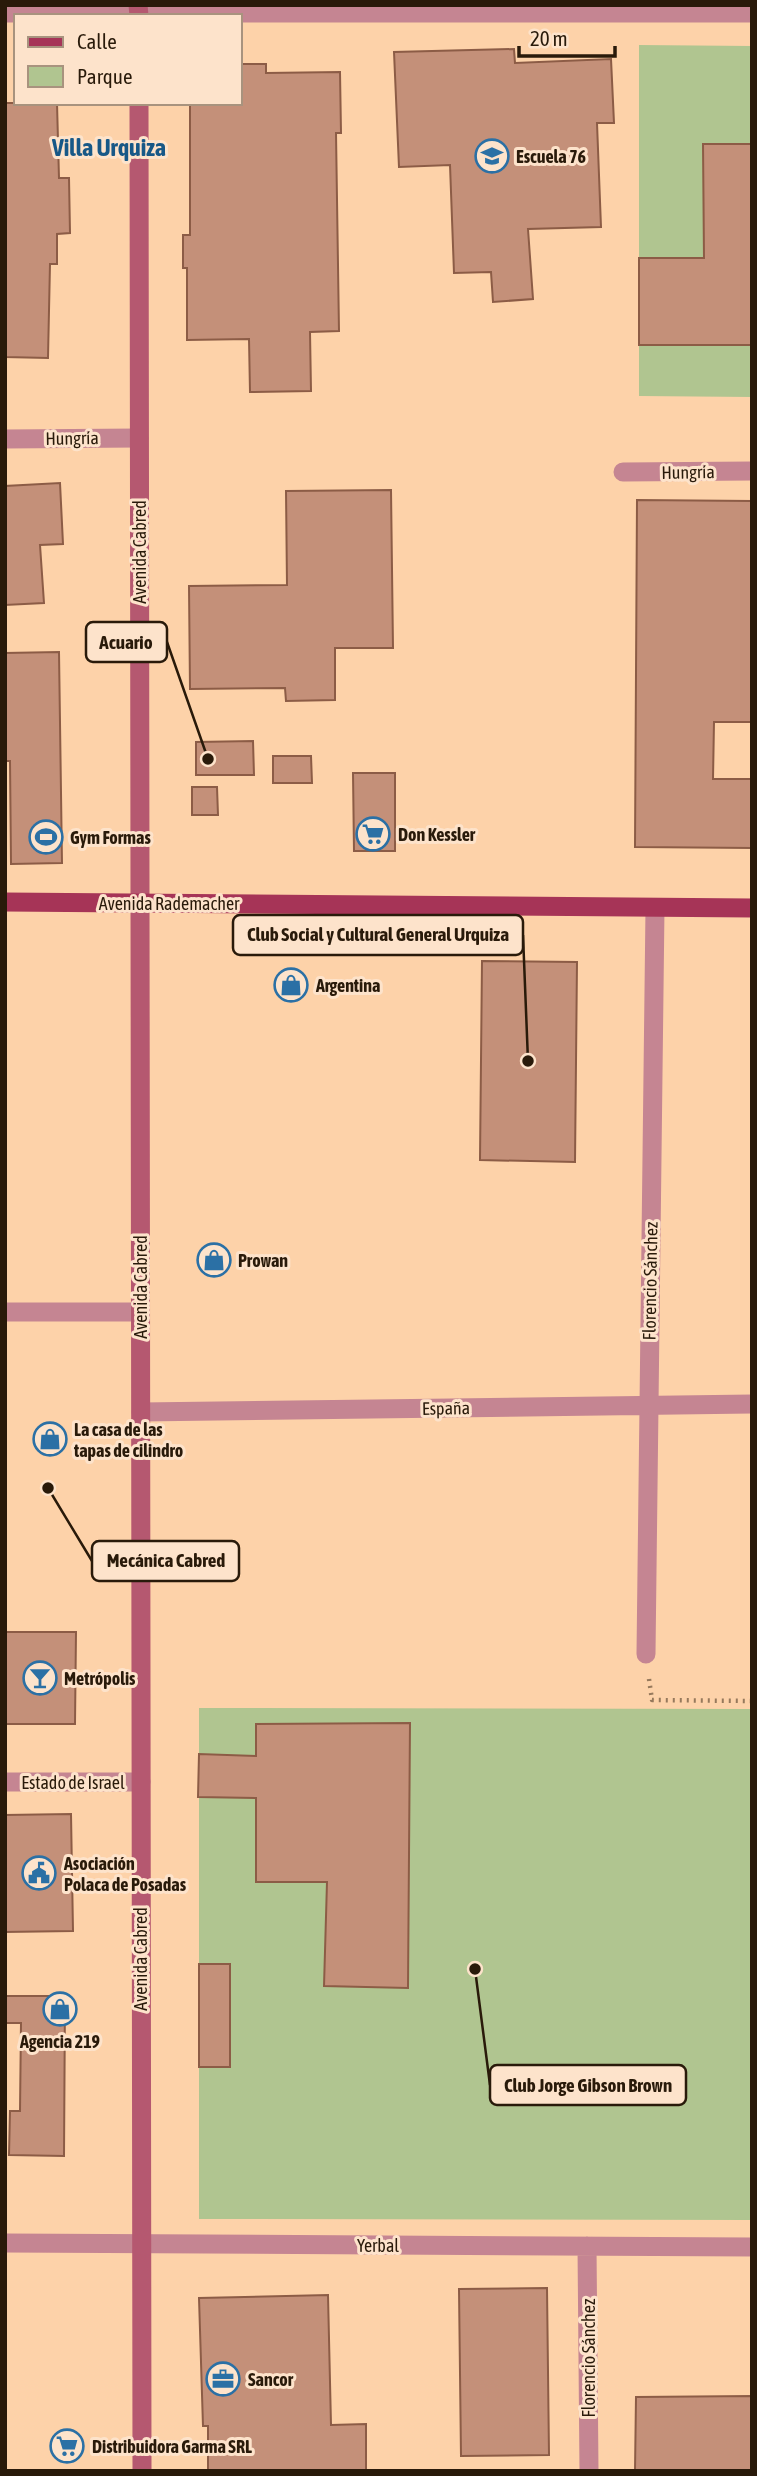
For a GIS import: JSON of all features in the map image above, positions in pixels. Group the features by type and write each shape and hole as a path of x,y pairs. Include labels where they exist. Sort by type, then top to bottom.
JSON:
{"main road":[{"name":"Avenida Cabred","path":"139,105 139,2244 142,2471"},
{"name":"Avenida Rademacher","path":"5,902 752,908"}],"street":[{"path":"5,13 752,13"},
{"name":"Hungría","path":"5,439 139,438"},
{"name":"Hungría","path":"624,472 752,471"},
{"name":"Florencio Sánchez","path":"646,1654 655,908"},
{"path":"5,1312 140,1312"},
{"name":"España","path":"141,1412 752,1404"},
{"name":"Estado de Israel","path":"5,1782 141,1782"},
{"name":"Yerbal","path":"5,2243 752,2247"},
{"name":"Florencio Sánchez","path":"587,2246 589,2471"}],"path":[{"path":"646,1654 652,1700 752,1701"}],"green space":[{"path":"639,45 752,46 752,397 639,396"},
{"path":"199,1708 752,1709 752,2220 199,2219"}],"building":[{"path":"514,49 515,63 611,59 614,123 597,123 601,227 528,229 533,299 493,302 491,272 454,273 450,165 399,167 394,52"},
{"path":"242,64 266,64 266,73 340,72 341,133 336,133 339,331 310,332 311,391 250,392 249,339 187,340 187,268 183,268 183,235 190,235 190,105 242,105"},
{"path":"5,103 57,105 59,178 69,178 70,233 57,234 57,264 50,264 48,358 5,357"},
{"path":"703,144 752,144 752,345 639,345 639,258 704,258"},
{"path":"60,483 63,544 40,545 44,603 5,605 5,486"},
{"path":"391,490 393,648 335,648 335,700 286,701 285,688 190,689 189,586 287,585 286,491"},
{"path":"637,500 752,501 752,722 714,722 713,779 752,779 752,848 635,847"},
{"path":"59,652 62,863 11,864 10,761 5,761 5,653"},
{"path":"253,741 254,775 196,775 196,742"},
{"path":"273,756 311,756 312,783 273,783"},
{"path":"353,773 395,773 395,851 354,851"},
{"path":"192,787 217,787 218,815 192,815"},
{"path":"482,961 577,962 575,1162 480,1160"},
{"name":"Metrópolis","path":"5,1632 76,1632 75,1724 5,1724"},
{"path":"410,1723 408,1988 324,1986 327,1882 256,1882 256,1798 198,1797 199,1754 256,1756 256,1724"},
{"name":"Asociación Polaca de Posadas","path":"71,1814 73,1931 5,1932 5,1815"},
{"path":"199,1964 230,1964 230,2067 199,2067"},
{"path":"5,1996 65,1996 64,2156 9,2155 10,2111 20,2111 21,2023 5,2023"},
{"path":"547,2288 549,2455 461,2456 459,2289"},
{"path":"328,2295 331,2425 366,2424 366,2471 208,2471 208,2426 203,2426 199,2298"},
{"path":"752,2396 752,2471 635,2471 636,2397"}],"place":[{"name":"Escuela 76","path":"492,156"},
{"name":"Acuario","path":"208,759"},
{"name":"Don Kessler","path":"373,834"},
{"name":"Gym Formas","path":"46,837"},
{"name":"Argentina","path":"291,985"},
{"name":"Club Social y Cultural General Urquiza","path":"528,1061"},
{"name":"Prowan","path":"214,1260"},
{"name":"La casa de las tapas de cilindro","path":"50,1439"},
{"name":"Mecánica Cabred","path":"48,1488"},
{"name":"Metrópolis","path":"40,1678"},
{"name":"Asociación Polaca de Posadas","path":"39,1873"},
{"name":"Club Jorge Gibson Brown","path":"475,1969"},
{"name":"Agencia 219","path":"60,2009"},
{"name":"Sancor","path":"223,2379"},
{"name":"Distribuidora Garma SRL","path":"67,2446"}],"district":[{"name":"Villa Urquiza","path":"109,147"}]}
